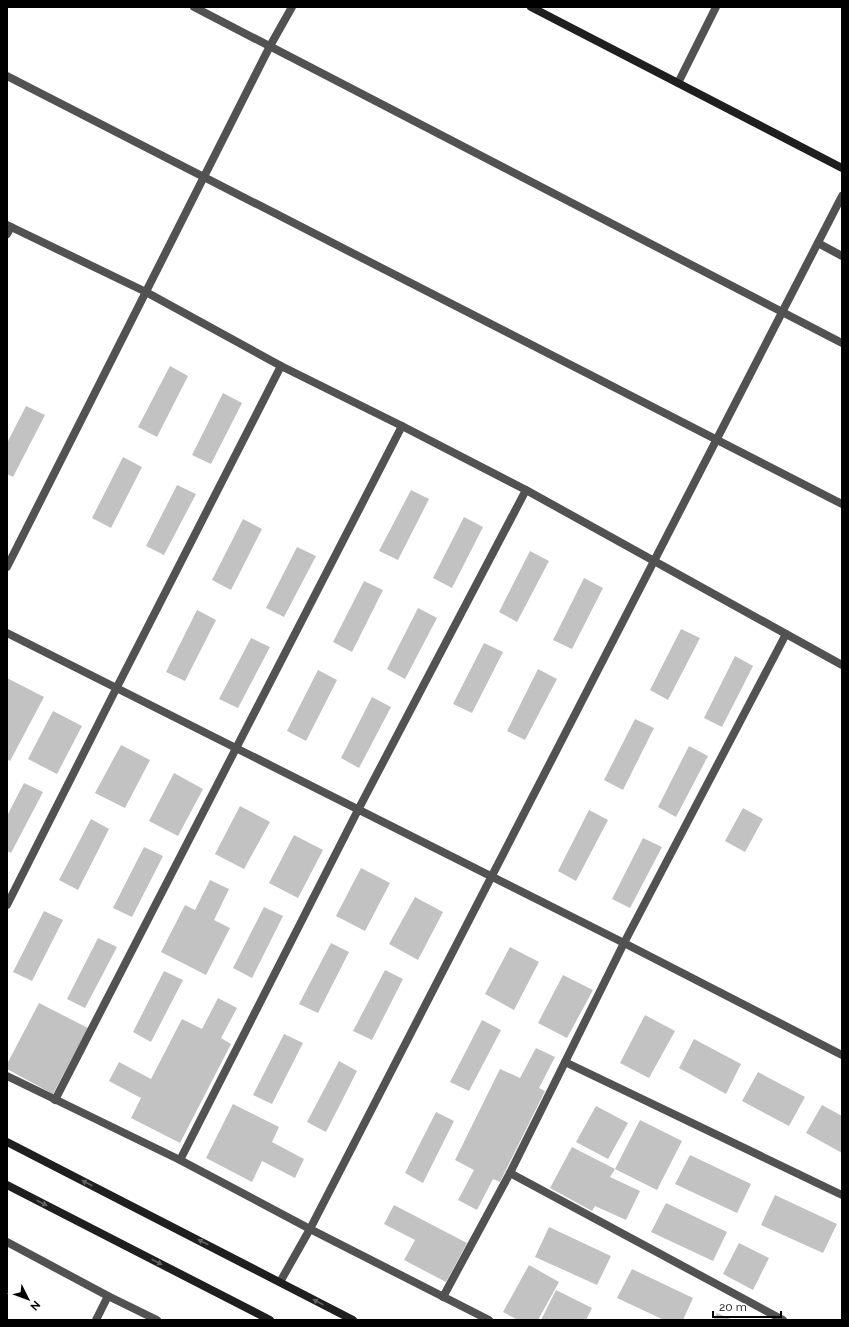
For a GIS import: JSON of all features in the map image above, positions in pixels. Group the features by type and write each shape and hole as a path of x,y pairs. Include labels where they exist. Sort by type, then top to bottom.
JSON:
{"street":[{"path":"194,7 842,343"},
{"path":"7,567 270,46 292,7"},
{"path":"531,7 842,168"},
{"path":"678,83 716,7"},
{"path":"7,76 842,504"},
{"path":"280,1282 310,1229 842,196"},
{"path":"8,229 146,292 281,366 526,490 842,665"},
{"path":"818,243 842,256"},
{"path":"7,905 281,366"},
{"path":"55,1100 402,426"},
{"path":"180,1160 358,810 526,490"},
{"path":"7,633 624,943 842,1056"},
{"path":"443,1296 510,1172 624,943 786,634"},
{"path":"565,1062 842,1195"},
{"path":"7,1076 180,1160 310,1229 489,1320"},
{"path":"7,1142 353,1320"},
{"path":"510,1172 783,1320"},
{"path":"7,1185 270,1320"},
{"path":"7,1242 108,1296 157,1320"},
{"path":"96,1320 108,1296"}],"building":[{"path":"170,366 188,376 157,437 138,427"},
{"path":"223,393 242,403 211,464 192,455"},
{"path":"26,406 45,415 13,477 7,474 7,443"},
{"path":"123,457 142,467 111,528 92,518"},
{"path":"177,485 196,494 164,555 146,546"},
{"path":"411,490 429,499 398,560 379,551"},
{"path":"464,517 483,527 452,588 433,578"},
{"path":"243,519 262,529 231,590 212,580"},
{"path":"297,547 316,556 284,617 266,608"},
{"path":"530,551 549,561 517,622 499,612"},
{"path":"584,578 603,588 572,649 553,640"},
{"path":"364,581 383,590 352,652 333,642"},
{"path":"418,608 437,618 405,679 387,669"},
{"path":"197,610 216,620 185,681 166,672"},
{"path":"681,629 700,638 668,700 650,690"},
{"path":"251,638 270,647 238,708 219,699"},
{"path":"484,643 503,652 472,713 453,704"},
{"path":"735,656 753,666 722,727 704,718"},
{"path":"538,669 557,679 525,740 507,731"},
{"path":"318,670 337,680 306,741 287,731"},
{"path":"7,678 44,697 10,761 7,759"},
{"path":"372,697 391,707 359,768 341,758"},
{"path":"53,711 82,726 57,774 28,759"},
{"path":"635,719 654,728 623,790 604,780"},
{"path":"121,745 150,760 125,808 95,793"},
{"path":"689,746 708,756 676,817 658,807"},
{"path":"174,773 203,789 178,836 149,821"},
{"path":"24,783 43,792 11,853 7,851 7,816"},
{"path":"240,806 270,822 244,869 215,854"},
{"path":"743,808 763,819 745,852 725,841"},
{"path":"589,810 608,820 576,881 558,871"},
{"path":"91,819 109,829 78,890 59,880"},
{"path":"294,835 323,850 298,898 269,883"},
{"path":"643,838 662,847 630,908 612,899"},
{"path":"144,847 163,856 132,917 113,908"},
{"path":"361,868 390,883 365,931 336,916"},
{"path":"210,880 229,889 214,920 230,928 206,975 161,952 185,905 195,910"},
{"path":"415,897 443,912 418,960 389,944"},
{"path":"264,907 283,916 252,978 233,968"},
{"path":"44,911 63,920 32,981 13,972"},
{"path":"98,938 117,947 85,1008 67,999"},
{"path":"331,943 349,952 318,1013 299,1004"},
{"path":"510,947 539,962 514,1010 485,994"},
{"path":"385,970 403,979 372,1040 353,1031"},
{"path":"164,971 183,980 151,1042 133,1032"},
{"path":"563,975 593,990 567,1038 538,1023"},
{"path":"218,998 237,1008 221,1038 231,1044 180,1143 131,1118 141,1098 109,1081 119,1062 151,1079 182,1019 202,1029"},
{"path":"39,1003 88,1028 53,1094 7,1069 7,1064"},
{"path":"645,1015 675,1031 649,1078 620,1063"},
{"path":"482,1020 501,1030 469,1091 450,1082"},
{"path":"284,1034 303,1043 272,1104 253,1095"},
{"path":"694,1039 741,1064 726,1094 679,1068"},
{"path":"536,1048 555,1057 539,1088 545,1091 500,1182 493,1179 477,1210 458,1200 474,1170 455,1160 500,1069 520,1078"},
{"path":"339,1061 357,1071 326,1132 307,1122"},
{"path":"758,1072 805,1097 789,1126 742,1101"},
{"path":"233,1104 279,1127 272,1142 304,1159 295,1178 262,1161 252,1182 206,1158"},
{"path":"822,1105 842,1116 842,1153 806,1133"},
{"path":"596,1106 628,1123 608,1159 576,1142"},
{"path":"436,1112 454,1121 423,1183 405,1173"},
{"path":"640,1120 682,1141 657,1190 615,1169"},
{"path":"572,1147 615,1169 610,1177 640,1191 626,1220 595,1206 592,1211 550,1188"},
{"path":"690,1155 751,1184 737,1213 675,1184"},
{"path":"775,1195 837,1224 823,1253 761,1225"},
{"path":"666,1203 727,1232 713,1261 651,1232"},
{"path":"394,1205 467,1243 446,1282 404,1260 415,1240 384,1224"},
{"path":"549,1227 611,1256 597,1285 535,1257"},
{"path":"739,1243 769,1258 753,1290 723,1274"},
{"path":"529,1265 559,1282 538,1320 518,1320 503,1312"},
{"path":"632,1269 693,1298 683,1320 664,1320 617,1298"},
{"path":"556,1290 592,1308 586,1320 541,1320"},
{"path":"717,1313 733,1320 713,1320"}]}
